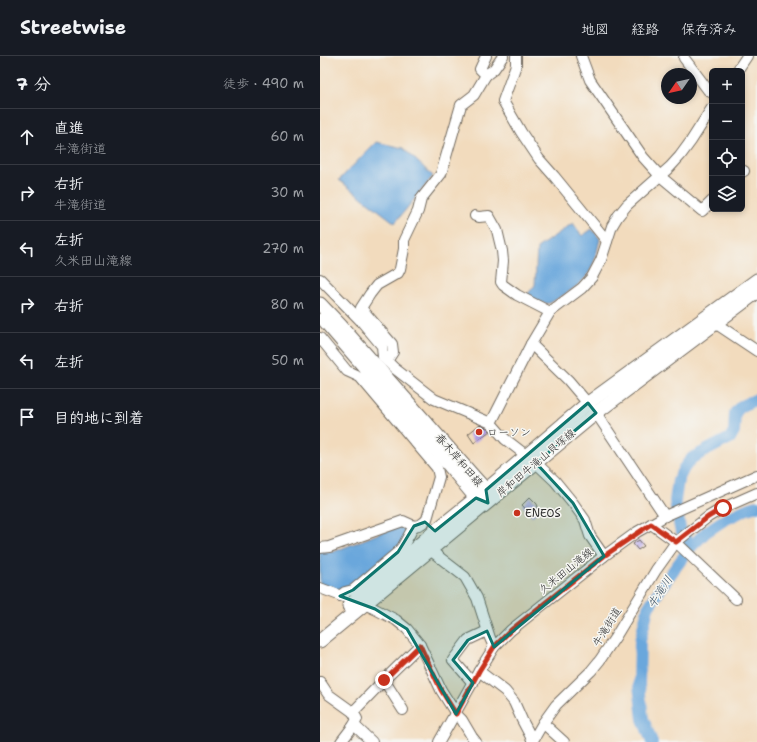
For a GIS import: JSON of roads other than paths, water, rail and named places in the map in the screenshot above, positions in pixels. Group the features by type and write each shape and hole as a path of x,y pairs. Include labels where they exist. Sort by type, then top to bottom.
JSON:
{"main road":[{"name":"岸和田牛滝山貝塚線","path":"320,630 430,550 483,497 592,408 757,280"},
{"name":"岸和田牛滝山貝塚線","path":"592,408 715,323 757,292"},
{"name":"春木岸和田線","path":"320,304 341,326 483,497"},
{"name":"春木岸和田線","path":"320,317 427,440 483,497"},
{"name":"岸和田牛滝山貝塚線","path":"320,641 360,602 430,527 483,497"}],"street":[{"path":"486,56 480,69 486,75"},
{"path":"387,361 393,352 392,344 361,308 377,285 398,273 404,249 404,240 422,199 441,174 461,105 474,95 486,75 494,69 503,56"},
{"path":"516,56 516,65 503,101 539,159 607,241"},
{"path":"581,56 590,80 643,157 660,176 702,211 709,204"},
{"path":"739,68 747,56"},
{"path":"684,58 709,91"},
{"path":"491,423 531,344 550,312 582,288 592,277 601,260 612,226 618,216 680,156 709,113"},
{"path":"475,216 489,216 498,230 503,261 501,282 503,285 517,295 550,312"},
{"path":"320,279 362,322 382,346 383,357 394,368 434,399 491,423 505,439 531,459 555,481 585,520 590,536 604,556"},
{"path":"715,323 757,351"},
{"path":"320,338 347,371 360,376 437,468 439,477 426,519 430,527"},
{"path":"531,344 568,380 592,408 668,514"},
{"name":"久米田山滝線","path":"440,742 494,647 511,630 604,556 651,524 668,514 757,474"},
{"name":"牛滝街道","path":"533,741 543,723 556,705 591,671 600,660 656,570 677,543 708,517 723,508 757,493"},
{"path":"320,548 329,547 403,521 414,526 421,525 430,527"},
{"path":"651,524 677,543 736,599"},
{"path":"340,596 345,592 353,590 398,552 414,526"},
{"path":"430,550 465,577 476,598 494,647"},
{"path":"320,588 375,609 396,620 407,629 420,645 441,690 476,742"},
{"path":"473,683 453,660 468,640 487,630"},
{"path":"353,712 420,645"},
{"path":"479,671 505,691 514,702 533,741"},
{"path":"384,680 403,710"},
{"path":"320,682 328,694 353,712 357,719 340,742"},
{"path":"543,723 564,742"},
{"path":"354,725 372,742"}],"water":[{"path":"376,142 403,148 433,176 395,223 339,180"},
{"path":"573,223 582,236 592,229 600,239 595,259 589,273 574,288 550,303 541,302 526,296 535,285 537,248"},
{"path":"407,526 407,529 409,530 400,547 354,587 341,592 320,586 320,550 333,552 395,527"}],"waterway":[{"path":"689,546 680,528 675,501 678,480 684,468 692,458 730,438 734,431 735,413 741,406 757,399"},
{"name":"牛滝川","path":"652,742 643,719 639,685 640,641 648,608 690,548 706,532 724,520 757,506"}],"place":[{"name":"ローソン","path":"479,432"},
{"name":"ENEOS","path":"517,513"}]}
